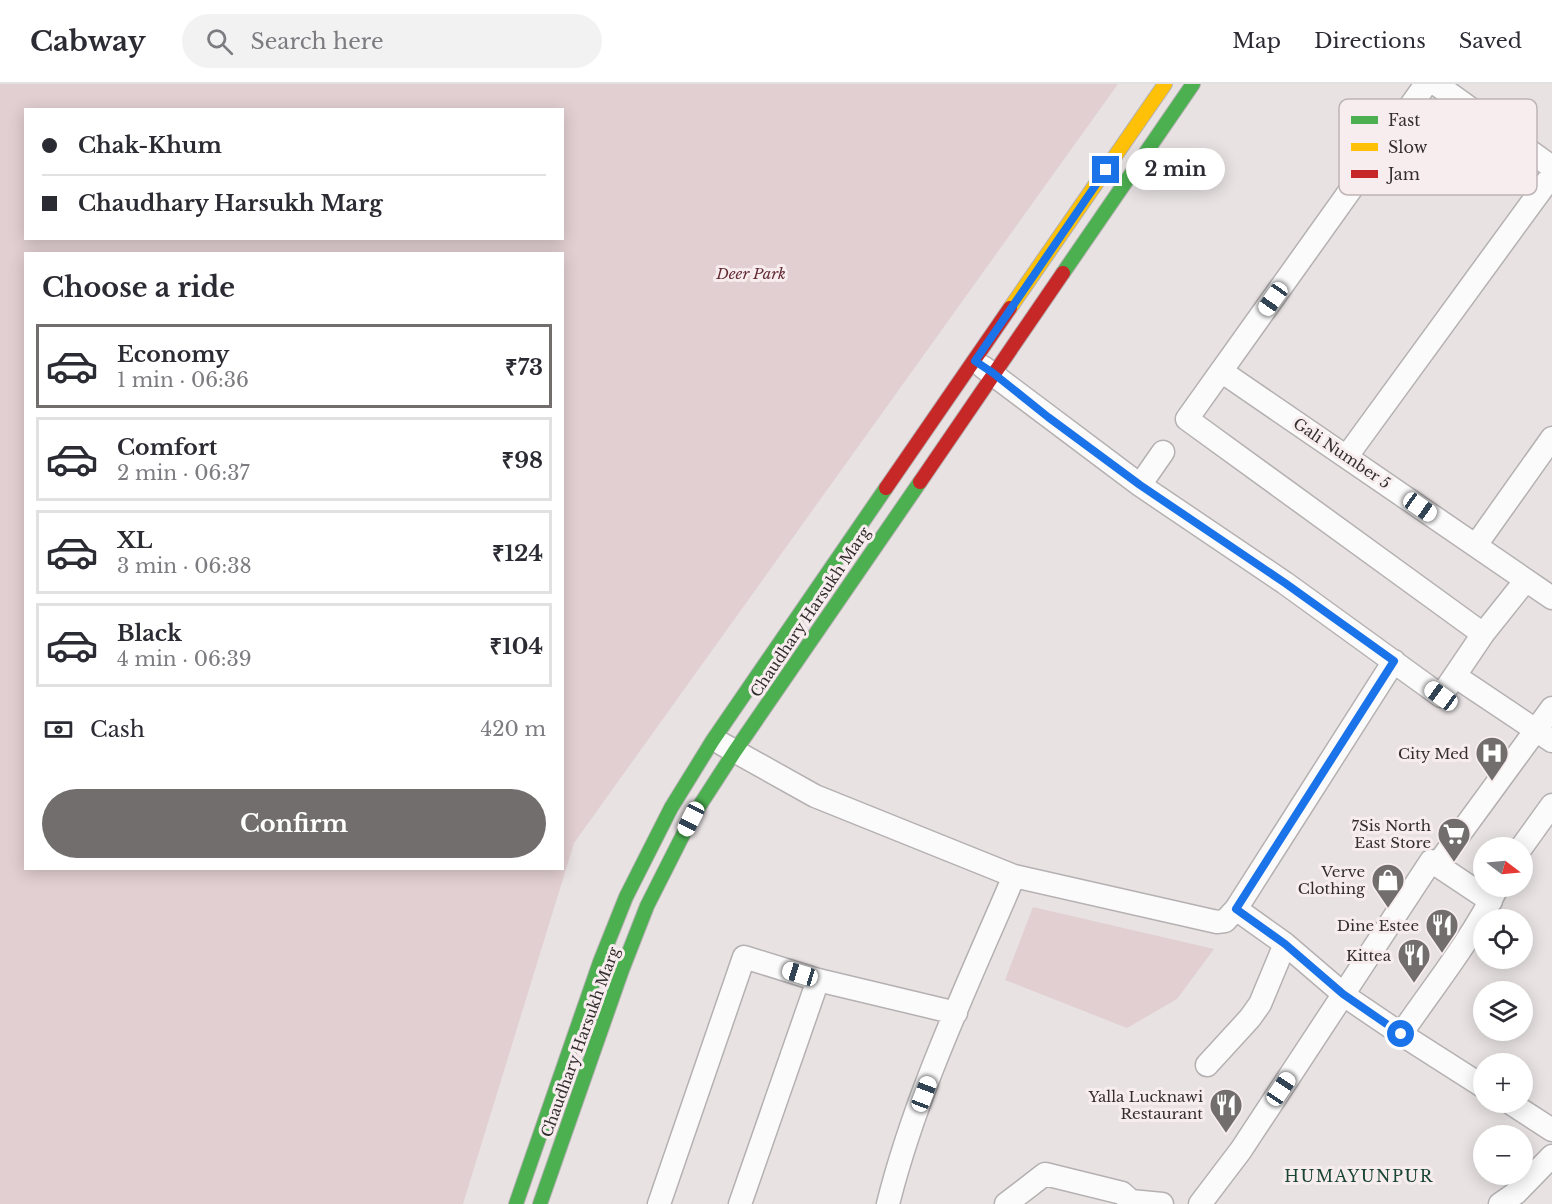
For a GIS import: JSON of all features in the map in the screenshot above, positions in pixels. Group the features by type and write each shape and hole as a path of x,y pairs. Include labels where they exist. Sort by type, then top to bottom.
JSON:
{"street":[{"name":"Chaudhary Harsukh Marg","path":"540,1204 622,970 647,906 691,819 1165,84"},
{"name":"Chaudhary Harsukh Marg","path":"516,1204 600,962 626,897 671,808 713,740 984,367 1176,122 1193,84"},
{"path":"1415,99 1426,84"},
{"path":"1436,84 1457,99"},
{"path":"1150,104 1176,122"},
{"path":"1537,156 1552,167"},
{"path":"1347,456 1552,175"},
{"path":"1347,195 1187,418 1484,634"},
{"path":"984,367 1140,485 1285,583 1441,696 1484,634 1526,580"},
{"name":"Gali Number 5","path":"1221,371 1552,598"},
{"path":"1476,545 1552,438"},
{"path":"1140,485 1163,452"},
{"path":"713,740 815,796 1014,876 1217,922 1225,921 1236,909 1394,661"},
{"path":"1455,676 1544,736"},
{"path":"1437,865 1544,736 1552,708"},
{"path":"1529,837 1552,806"},
{"path":"1200,1204 1241,1150 1431,861 1473,883"},
{"path":"888,1204 900,1155 956,1013 1014,876"},
{"path":"1401,1034 1492,897"},
{"path":"1236,909 1285,944 1343,994 1473,1080"},
{"path":"1207,1065 1260,1004 1285,944"},
{"path":"659,1204 744,957 818,980 956,1013"},
{"path":"740,1204 818,980"},
{"path":"1526,1113 1552,1130"},
{"path":"1500,1204 1516,1193 1552,1156"},
{"path":"1006,1204 1045,1174 1122,1192 1131,1201 1162,1204"}],"green space":[{"name":"Deer Park","path":"0,84 1118,84 574,843 463,1204 0,1204"},
{"path":"1033,907 1214,949 1177,999 1127,1028 1005,980"}],"traffic: fast":[{"path":"1063,273 1193,84"},
{"path":"540,1204 622,970 647,906 691,819 735,751 920,482"},
{"path":"516,1204 600,962 626,897 671,808 713,740 886,488"}],"traffic: slow":[{"path":"1010,308 1165,84"}],"traffic: jam":[{"path":"920,482 1063,273"},
{"path":"886,488 1010,308"}],"place":[{"name":"City Med","path":"1492,782"},
{"name":"7Sis North East Store","path":"1454,863"},
{"name":"Verve Clothing","path":"1388,909"},
{"name":"Dine Estee","path":"1442,954"},
{"name":"Kittea","path":"1414,984"},
{"name":"Yalla Lucknawi Restaurant","path":"1226,1134"}],"district":[{"name":"HUMAYUNPUR","path":"1359,1176"}],"route":[{"path":"1106,170 975,361 1140,485 1285,583 1394,661 1236,909 1285,944 1343,994 1401,1034"}]}
